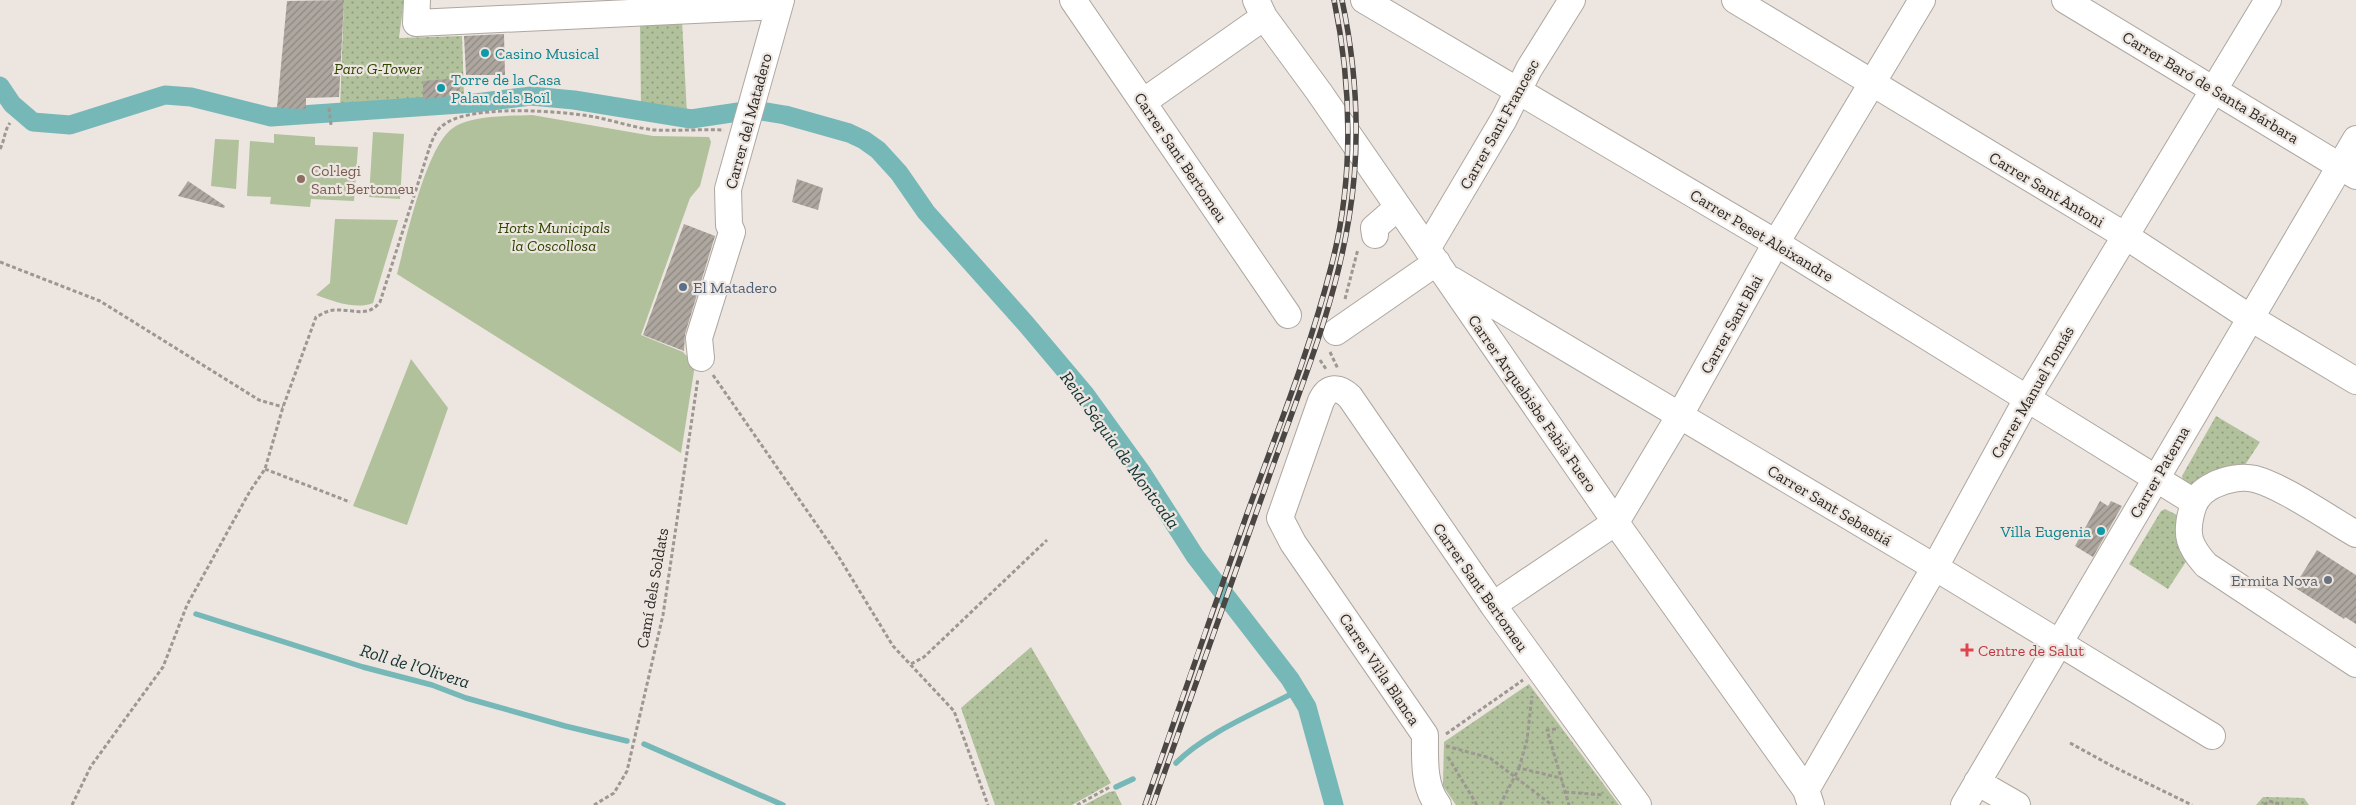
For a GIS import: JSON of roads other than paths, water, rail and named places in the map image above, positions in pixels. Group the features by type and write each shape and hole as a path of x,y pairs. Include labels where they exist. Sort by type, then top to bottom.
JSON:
{"street":[{"name":"Carrer Sant Bertomeu","path":"1074,0 1288,315"},
{"name":"Carrer Peset Aleixandre","path":"1364,0 1776,242 2194,502"},
{"name":"Carrer Sant Francesc","path":"1437,263 1529,69 1572,0"},
{"name":"Carrer Sant Antoni","path":"1735,0 2124,235 2249,317 2356,381"},
{"name":"Carrer Sant Blai","path":"1494,605 1616,522 1680,414 1776,242 1922,0"},
{"name":"Carrer Baró de Santa Bárbara","path":"2064,0 2348,170"},
{"name":"Carrer Manuel Tomás","path":"1808,798 2028,397 2124,235 2268,0"},
{"path":"416,12 780,3"},
{"name":"Carrer del Matadero","path":"701,358 699,338 732,232 729,225 728,189 780,3"},
{"path":"1143,102 1260,9"},
{"name":"Carrer Arquebisbe Fabià Fuero","path":"1260,9 1808,798"},
{"name":"Carrer Paterna","path":"1964,805 2249,317 2348,170 2356,139"},
{"path":"1367,240 1378,223 1398,207"},
{"path":"1336,332 1437,263"},
{"name":"Carrer Sant Sebastiá","path":"1437,263 1680,414 2212,736"},
{"name":"Carrer Sant Bertomeu","path":"1321,401 1329,391 1336,388 1350,396 1494,605 1638,805"},
{"name":"Carrer Vil·la Blanca","path":"1321,401 1280,518 1293,543 1425,735 1425,763 1430,795 1438,805"},
{"path":"2356,534 2270,484 2253,478 2222,481 2206,488 2194,502 2188,525 2190,542 2206,565 2356,664"},
{"path":"1977,782 2017,805"}],"waterway":[{"name":"Reial Séquia de Montcada","path":"0,86 12,104 33,122 70,125 165,95 191,97 271,117 475,103 531,96 574,100 691,119 745,111"},
{"name":"Reial Séquia de Montcada","path":"761,111 785,115 849,133 864,140 878,150 899,173 926,212 1026,324 1085,394 1142,473 1195,556 1290,679 1307,707 1334,805"},
{"name":"Roll de l'Olivera","path":"196,614 363,667 432,685 466,698 565,726 627,741"},
{"path":"1176,763 1188,752 1217,732 1297,691"},
{"name":"Roll de l'Olivera","path":"644,744 783,805"},
{"path":"1116,787 1133,779"}],"railway":[{"path":"1145,805 1303,360 1331,267 1344,201 1348,134 1344,66 1334,0"},
{"path":"1153,805 1324,322 1334,288 1353,191 1356,136 1354,81 1342,0"}],"place":[{"name":"Casino Musical","path":"485,53"},
{"name":"Torre de la Casa Palau dels Boïl","path":"441,88"},
{"name":"Col·legi Sant Bertomeu","path":"301,179"},
{"name":"El Matadero","path":"683,287"},
{"name":"Villa Eugenia","path":"2101,531"},
{"name":"Ermita Nova","path":"2328,580"},
{"name":"Centre de Salut","path":"1967,650"}],"park label":[{"name":"Parc G-Tower","path":"378,68"},
{"name":"Horts Municipals la Coscollosa","path":"554,236"}]}
